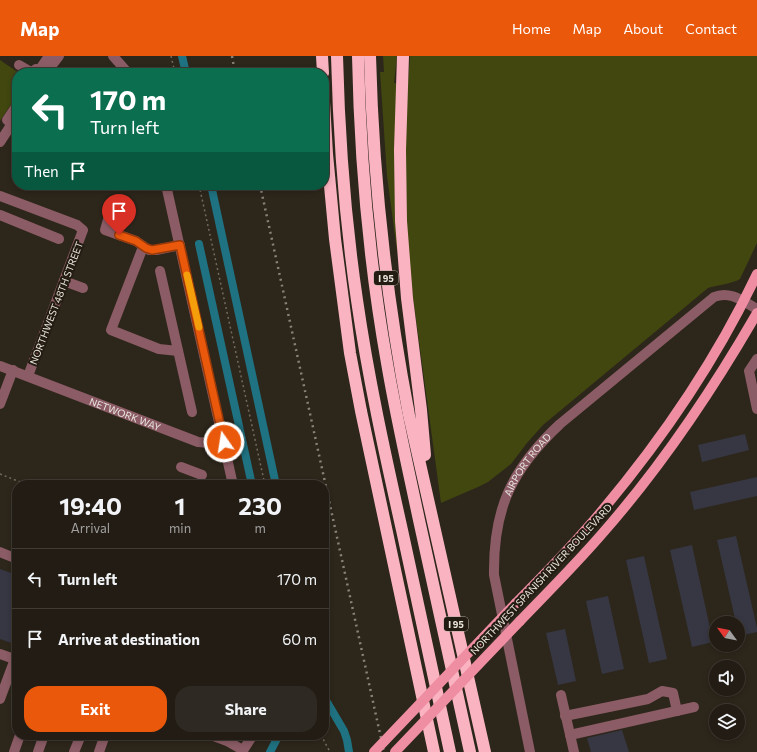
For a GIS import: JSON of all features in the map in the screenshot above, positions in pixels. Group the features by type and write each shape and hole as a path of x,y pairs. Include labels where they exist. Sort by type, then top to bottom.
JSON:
{"highway":[{"path":"322,56 323,68"},
{"path":"337,56 338,100 346,207 353,270 366,356 383,446 450,752"},
{"path":"358,56 361,136 367,213 378,306 387,363 470,752"},
{"name":"I 95","path":"370,56 377,190 386,274 404,387 485,752"},
{"path":"403,56 400,150 401,221 406,298 421,410 428,496"},
{"path":"329,175 335,239 350,353 434,752"}],"main road":[{"name":"NORTHWEST SPANISH RIVER BOULEVARD","path":"374,752 590,525 648,453 696,385 744,302 757,274"},
{"name":"NORTHWEST SPANISH RIVER BOULEVARD","path":"395,752 601,535 654,469 704,399 757,312"}],"street":[{"path":"42,68 49,56"},
{"path":"44,68 59,56"},
{"path":"113,56 124,68"},
{"path":"20,65 28,68"},
{"path":"0,131 12,113"},
{"path":"0,142 12,124"},
{"path":"167,190 232,480"},
{"name":"NORTHWEST 48TH STREET","path":"0,196 77,225 83,229 83,234 28,376"},
{"path":"112,206 104,230 136,241 149,250 180,245"},
{"path":"0,215 59,239"},
{"path":"143,247 111,330 159,349 178,351"},
{"path":"160,271 192,412"},
{"path":"64,281 83,288"},
{"name":"AIRPORT ROAD","path":"530,752 494,574 494,556 498,522 509,491 526,459 541,441 707,303 723,294 734,296 757,309"},
{"path":"757,359 749,372 757,409"},
{"name":"NETWORK WAY","path":"0,366 198,442 224,442"},
{"path":"0,404 13,370"},
{"path":"181,467 202,475"},
{"path":"0,552 12,557"},
{"path":"0,654 12,658"},
{"path":"0,699 12,670"},
{"path":"565,716 648,699 662,691 673,693 677,711"},
{"path":"561,695 574,752"},
{"path":"570,735 694,707"},
{"path":"14,752 18,740"},
{"path":"38,752 42,740"},
{"path":"74,752 79,740"},
{"path":"99,752 103,740"},
{"path":"224,740 243,751 250,740"}],"path":[{"path":"171,56 174,68"},
{"path":"200,190 265,480"},
{"path":"0,474 15,480"},
{"path":"324,740 330,752"}],"green space":[{"path":"383,56 397,56 394,83 399,84 400,251 397,251 387,176 380,72 384,72"},
{"path":"410,56 757,56 757,243 740,279 708,288 543,425 511,464 488,482 441,503 407,253 405,121"},
{"path":"0,60 12,68 12,103 0,121"}],"building":[{"path":"745,434 749,450 702,462 698,445"},
{"path":"757,477 757,496 694,510 690,492"},
{"path":"736,536 757,632 745,635 745,616 734,616 717,540"},
{"path":"692,545 709,624 709,643 692,647 670,550"},
{"path":"644,556 667,659 649,663 626,560"},
{"path":"0,569 12,573 12,643 0,639"},
{"path":"608,596 624,669 602,674 586,601"},
{"path":"565,629 576,681 558,685 546,633"},
{"path":"622,730 629,752 591,752 587,738"}],"waterway":[{"path":"182,56 185,68"},
{"path":"212,190 275,480"},
{"path":"199,244 251,480"},
{"path":"329,706 344,731 349,752"},
{"path":"270,752 276,740"}],"railway":[{"path":"232,56 234,68"},
{"path":"261,190 325,480"},
{"path":"329,501 384,752"}],"slow traffic":[{"path":"187,275 199,327"}],"route":[{"path":"119,235 136,241 149,250 180,245 224,442"}]}
